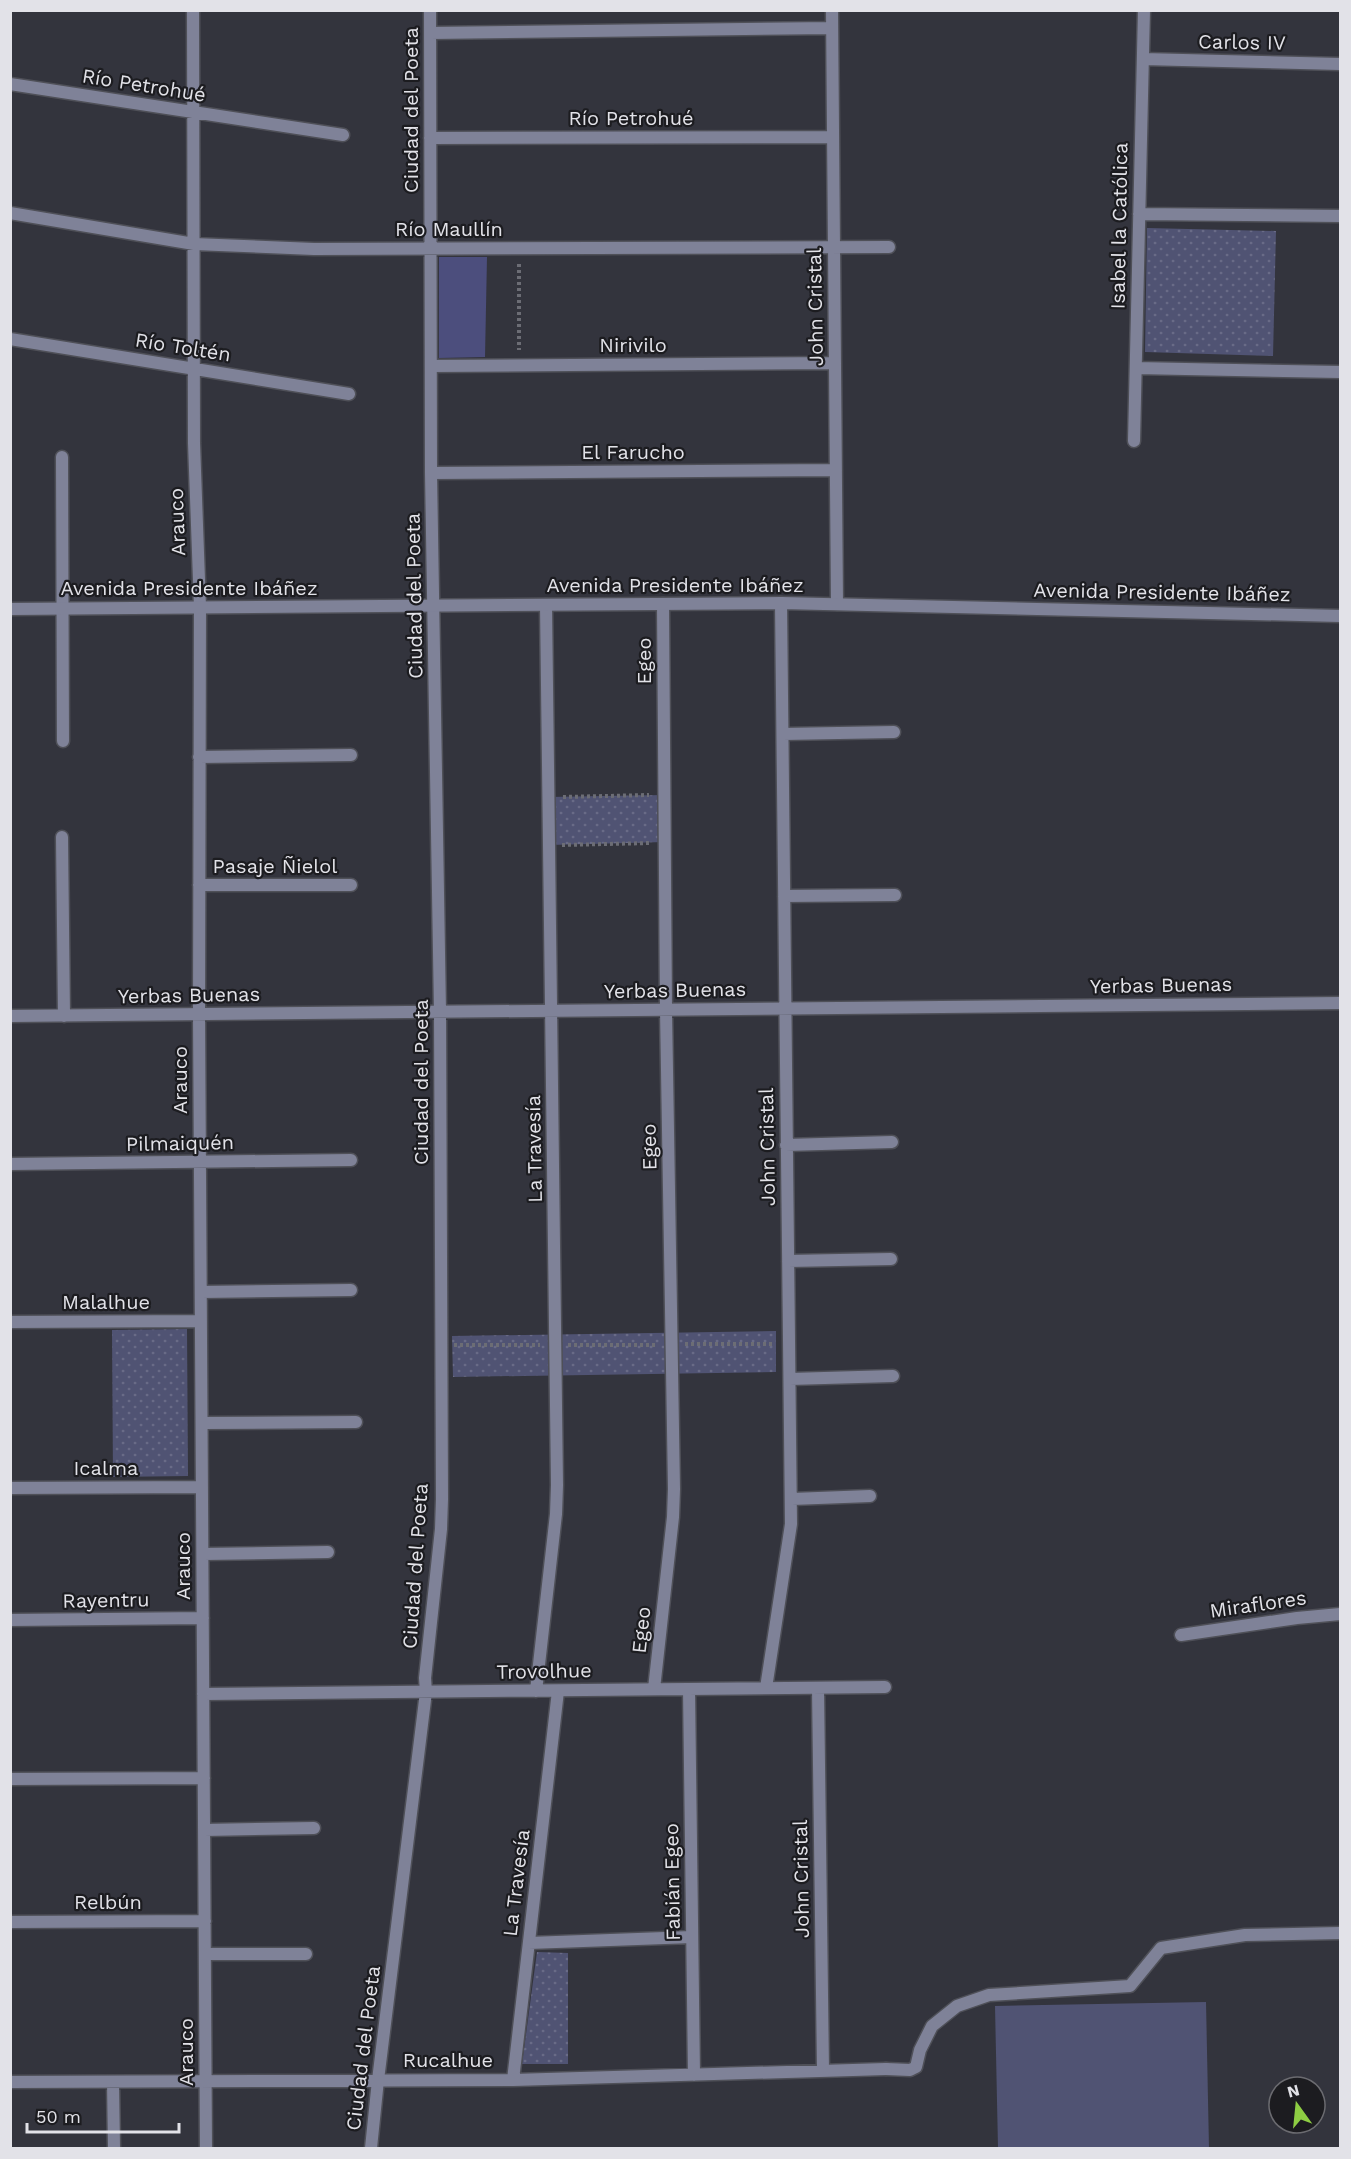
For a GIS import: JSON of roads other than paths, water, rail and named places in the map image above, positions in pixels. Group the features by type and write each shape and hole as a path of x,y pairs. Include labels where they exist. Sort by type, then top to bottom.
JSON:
{"street":[{"name":"Arauco","path":"193,10 194,443 200,607 199,1014 206,2148"},
{"name":"Ciudad del Poeta","path":"371,2148 426,1692 425,1678 441,1529 440,1012 431,473 430,10"},
{"name":"John Cristal","path":"832,10 837,604"},
{"name":"Isabel la Católica","path":"1134,441 1144,10"},
{"path":"430,33 832,28"},
{"name":"Carlos IV","path":"1143,59 1341,64"},
{"name":"Río Petrohué","path":"10,84 343,135"},
{"name":"Río Petrohué","path":"430,138 833,137"},
{"name":"Río Maullín","path":"10,213 195,244 314,249 889,247"},
{"path":"1138,214 1341,216"},
{"name":"Río Toltén","path":"10,339 349,394"},
{"name":"Nirivilo","path":"431,366 835,363"},
{"path":"1136,368 1341,372"},
{"path":"62,457 63,741"},
{"name":"El Farucho","path":"431,473 836,470"},
{"name":"Egeo","path":"654,1689 673,1517 674,1488 666,1010 663,603"},
{"name":"John Cristal","path":"766,1688 791,1524 792,1499 784,1008 781,603"},
{"name":"Avenida Presidente Ibáñez","path":"10,609 781,603 1340,615"},
{"name":"La Travesía","path":"536,1691 556,1514 556,1345 546,605"},
{"path":"783,734 894,732"},
{"path":"199,757 351,755"},
{"path":"62,837 64,1016"},
{"name":"Pasaje Ñielol","path":"199,885 351,885"},
{"path":"784,896 895,895"},
{"name":"Yerbas Buenas","path":"10,1016 1341,1003"},
{"path":"786,1145 892,1142"},
{"name":"Pilmaiquén","path":"10,1164 351,1160"},
{"path":"788,1261 891,1259"},
{"path":"201,1292 351,1290"},
{"name":"Malalhue","path":"10,1322 201,1321"},
{"path":"790,1379 893,1376"},
{"path":"202,1423 356,1422"},
{"name":"Icalma","path":"10,1488 202,1487"},
{"path":"792,1499 870,1496"},
{"path":"202,1554 328,1552"},
{"name":"Miraflores","path":"1181,1635 1341,1614"},
{"name":"Rayentru","path":"10,1620 203,1618"},
{"name":"Trovolhue","path":"204,1694 885,1687"},
{"name":"John Cristal","path":"818,1688 823,2070"},
{"name":"Fabián Egeo","path":"689,1689 694,2075"},
{"name":"La Travesía","path":"513,2080 558,1691"},
{"path":"10,1779 204,1778"},
{"path":"204,1830 314,1828"},
{"name":"Relbún","path":"10,1922 205,1922"},
{"name":"Rucalhue","path":"10,2082 513,2080 823,2070 910,2070 916,2067 920,2050 932,2026 957,2006 989,1995 1130,1986 1161,1948 1245,1935 1341,1933"},
{"path":"529,1942 692,1937"},
{"path":"205,1954 306,1954"},
{"path":"113,2082 114,2148"}]}
